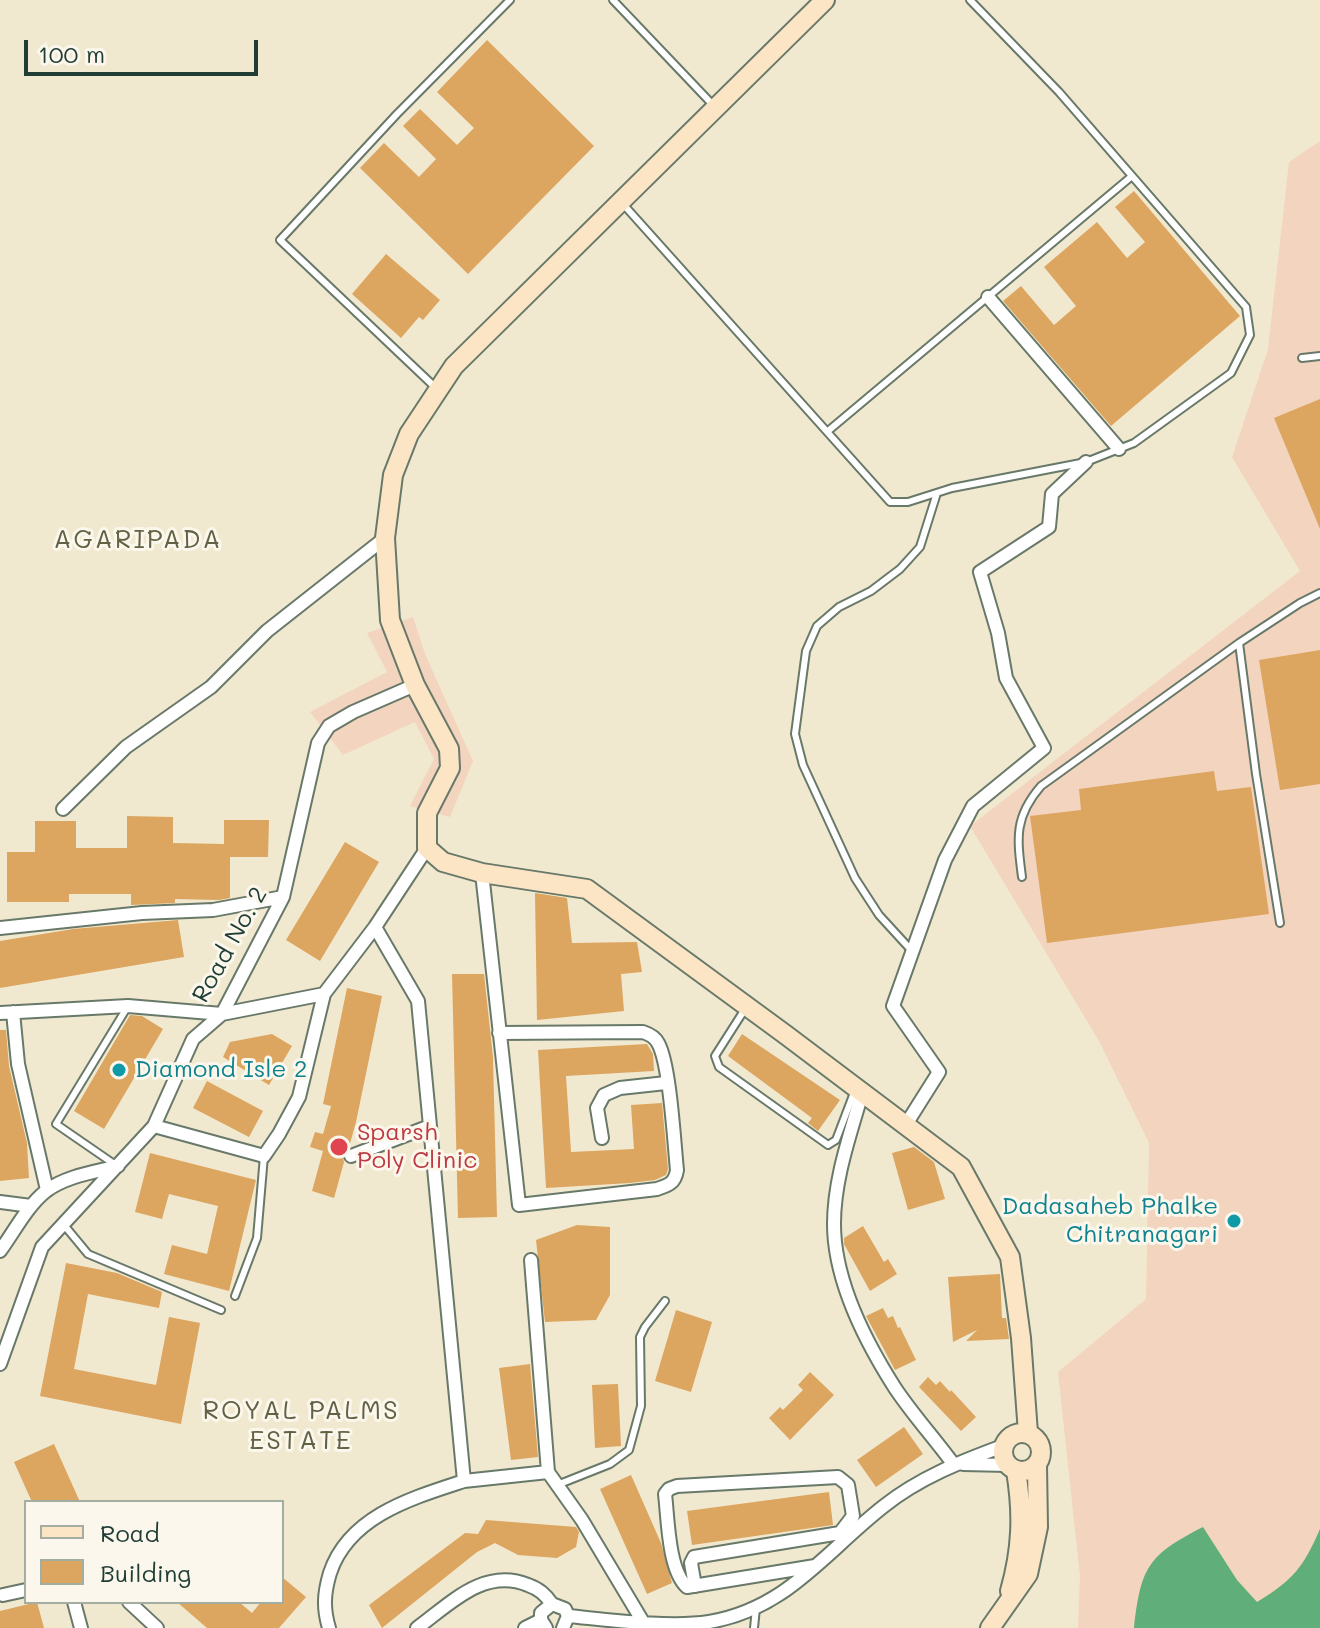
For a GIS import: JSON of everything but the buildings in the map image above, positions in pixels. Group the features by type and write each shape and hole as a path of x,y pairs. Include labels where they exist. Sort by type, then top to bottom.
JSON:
{"street":[{"path":"154,1126 264,1156 299,1097 324,994 375,927 427,848 427,813 450,768 449,749 415,685 390,620 385,538 393,475 409,434 454,366 825,0"},
{"path":"988,297 1119,449"},
{"path":"905,1126 939,1072 893,1006 945,860 973,806 1044,748 1006,678 998,633 980,572 1049,527 1052,494 1086,462"},
{"path":"63,809 126,747 211,687 267,631 385,538"},
{"name":"Road No. 2","path":"0,1364 42,1247 154,1126 193,1039 222,1014 283,897 318,743 329,726 415,685"},
{"path":"427,848 443,862 482,873 587,889 961,1167 1010,1257 1021,1338 1028,1433 1042,1450 1037,1465 1038,1527 1034,1554 1028,1574 990,1628"},
{"path":"482,873 499,1033 519,1205 670,1185 677,1170 659,1043 652,1036 643,1032 499,1033"},
{"path":"0,928 142,913 213,910 283,897"},
{"path":"375,927 418,1001 464,1481"},
{"path":"47,1190 7,1013 128,1006 222,1014 324,994"},
{"path":"602,1138 597,1108 604,1095 620,1088 666,1083"},
{"path":"859,1091 840,1173 834,1222 837,1257 866,1337 896,1389 957,1464 1012,1468 1024,1472 1037,1465"},
{"path":"351,1156 430,1126"},
{"path":"0,1251 31,1206 47,1190 75,1177 118,1166"},
{"path":"0,1202 31,1206"},
{"path":"531,1260 548,1472 582,1520 643,1622"},
{"path":"417,1628 474,1586 494,1580 515,1580 539,1589 552,1604 565,1609 566,1622 708,1622 756,1608 785,1593 885,1504 957,1464 1003,1446 1013,1435 1028,1433"},
{"path":"1003,1446 1004,1460 1012,1468 1022,1522 1016,1569 1005,1609"},
{"path":"329,1628 324,1592 335,1558 356,1532 385,1510 413,1497 464,1481 548,1472"},
{"path":"695,1586 691,1563 694,1557 840,1533 853,1516 848,1485 838,1477 669,1489 665,1494 673,1555 682,1583 687,1587 695,1586 815,1566"},
{"path":"3,1595 24,1590"},
{"path":"75,1604 81,1628"},
{"path":"131,1604 157,1628"},
{"path":"525,1628 544,1624 541,1613 552,1604"}],"lane":[{"path":"438,390 280,240 397,114 510,0"},
{"path":"613,0 716,107"},
{"path":"621,201 890,502 908,502 937,493 1086,462 1134,443 1231,373 1250,335 1246,307 1059,92 970,0"},
{"path":"828,431 1132,176"},
{"path":"1302,358 1320,356"},
{"path":"912,951 879,915 855,878 803,765 795,734 806,651 817,626 839,607 871,591 900,569 920,547 937,493"},
{"path":"1022,877 1017,845 1020,820 1028,801 1041,786 1239,643 1320,593"},
{"path":"1239,643 1280,923"},
{"path":"118,1166 56,1124 128,1006"},
{"path":"747,1006 715,1056 719,1067 828,1145 836,1140 859,1091"},
{"path":"235,1296 257,1238 264,1156"},
{"path":"64,1225 88,1254 221,1310"},
{"path":"557,1485 610,1464 629,1450 641,1406 640,1337 665,1301"},
{"path":"754,1628 756,1608"}],"shaded area":[{"path":"1320,141 1320,1628 1078,1628 1080,1576 1058,1372 1146,1299 1149,1143 1099,1041 970,826 1300,571 1232,457 1268,349 1289,162"},
{"path":"413,617 425,654 473,761 450,817 410,806 434,759 415,722 343,755 310,712 387,672 367,633"}],"green space":[{"path":"1203,1527 1237,1580 1257,1602 1296,1572 1320,1529 1320,1628 1134,1628 1140,1590 1150,1565 1170,1546"}],"place":[{"name":"Diamond Isle 2","path":"119,1070"},
{"name":"Sparsh Poly Clinic","path":"339,1147"},
{"name":"Dadasaheb Phalke Chitranagari","path":"1234,1221"}],"district":[{"name":"AGARIPADA","path":"138,540"},
{"name":"ROYAL PALMS ESTATE","path":"301,1426"}]}
